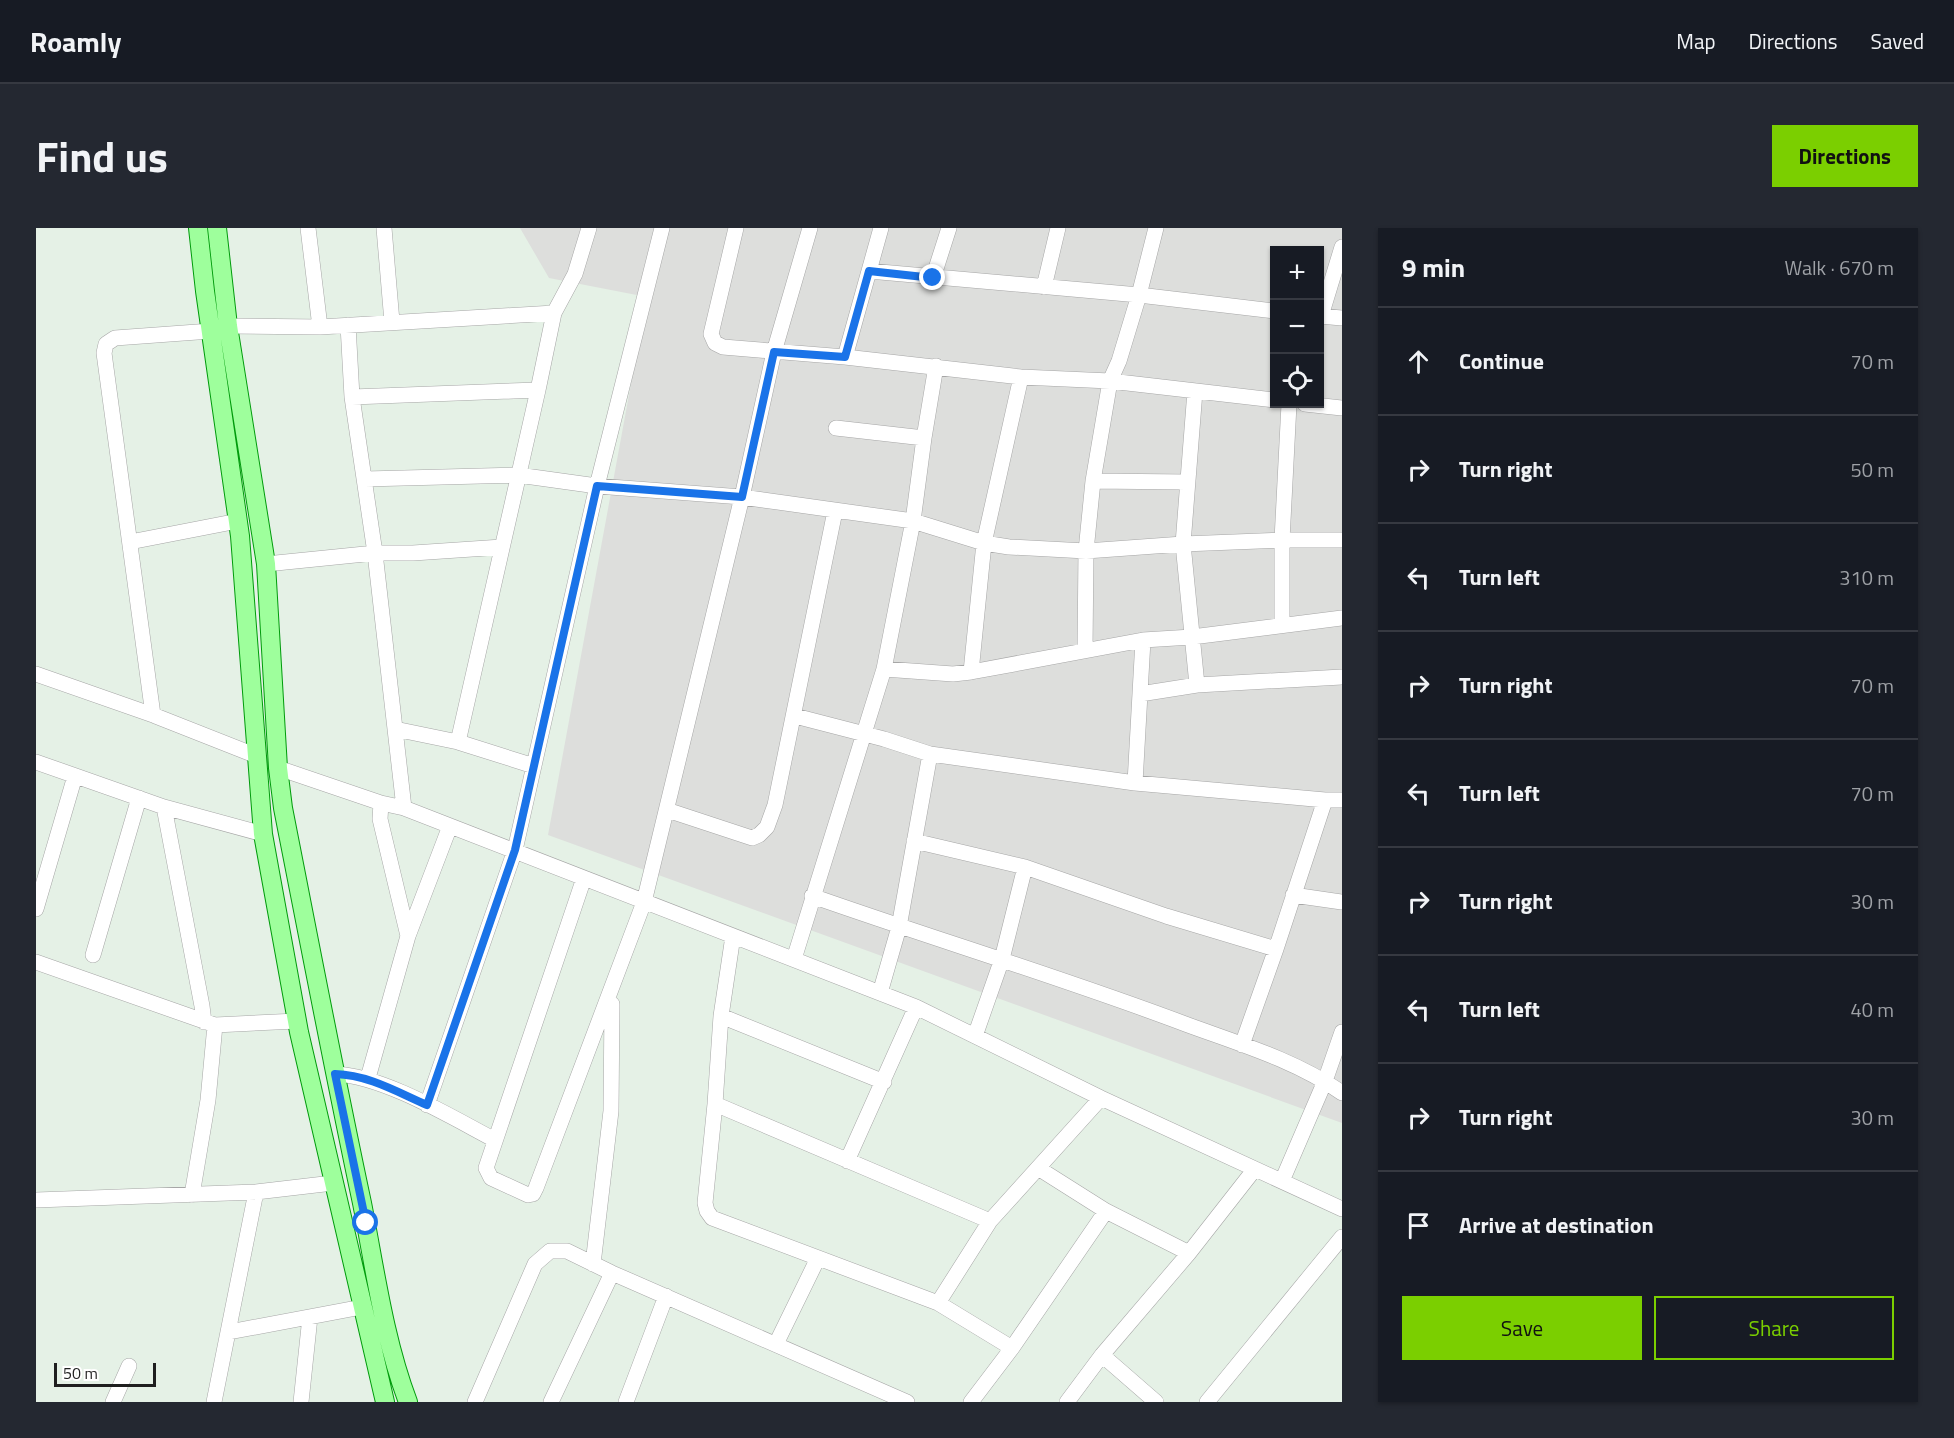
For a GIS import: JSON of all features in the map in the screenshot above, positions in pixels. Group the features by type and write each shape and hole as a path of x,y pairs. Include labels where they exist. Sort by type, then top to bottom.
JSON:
{"main road":[{"path":"198,228 266,564 278,768 283,808 388,1333 399,1379 408,1402"},
{"path":"217,228 219,329 238,521 263,834 297,1021 385,1402"}],"street":[{"path":"308,228 320,327"},
{"path":"384,228 392,322"},
{"path":"458,742 554,313 576,274 589,228"},
{"path":"427,1105 515,850 597,486 662,228"},
{"path":"736,228 711,334 715,343 723,347 936,366 1021,377 1110,381 1270,399"},
{"path":"584,878 486,1168 491,1178 521,1193 533,1194 537,1188 644,902 742,497 774,352 810,228"},
{"path":"845,357 881,228"},
{"path":"933,278 949,228"},
{"path":"1044,287 1058,228"},
{"path":"1085,649 1086,551 1093,481 1110,381 1119,361 1139,295 1156,228"},
{"path":"1324,303 1342,247"},
{"path":"869,271 1139,295 1270,309"},
{"path":"153,715 104,353 106,344 114,338 219,329 320,327 554,313"},
{"path":"1324,316 1342,318"},
{"path":"348,325 352,398 375,553 404,807"},
{"path":"794,959 884,669 914,521 936,366"},
{"path":"971,672 984,543 1021,377"},
{"path":"352,398 538,390"},
{"path":"1195,391 1183,543 1197,686"},
{"path":"1324,406 1342,408"},
{"path":"1282,625 1282,540 1289,408"},
{"path":"836,428 924,438"},
{"path":"364,478 518,475 597,486 742,497 914,521 984,543 1009,548 1086,551 1183,543 1342,540"},
{"path":"1093,481 1186,483"},
{"path":"667,810 752,838 759,836 767,827 774,811 795,716 835,511"},
{"path":"130,542 238,521"},
{"path":"266,564 375,553 502,547"},
{"path":"884,669 953,674 971,672 1143,640 1192,638 1342,618"},
{"path":"1135,783 1143,640"},
{"path":"36,674 153,715 257,756"},
{"path":"1140,693 1197,686 1342,677"},
{"path":"795,716 884,739 930,754 1135,783 1342,800"},
{"path":"395,729 458,742 534,766"},
{"path":"880,993 899,927 930,754"},
{"path":"36,762 164,807 263,834"},
{"path":"278,768 381,803 404,807 916,1007 1101,1098 1342,1209"},
{"path":"36,909 75,776"},
{"path":"93,955 139,798"},
{"path":"1242,1045 1325,800"},
{"path":"381,803 380,819 408,936"},
{"path":"164,807 202,1006 210,1024 207,1100 192,1195"},
{"path":"368,1078 408,936 450,826"},
{"path":"914,842 1025,867 1166,916 1276,949"},
{"path":"975,1036 1002,959 1025,867"},
{"path":"1293,895 1342,902"},
{"path":"812,896 1143,1008 1242,1045 1325,1081 1342,1093"},
{"path":"734,936 721,1016 705,1203 707,1211 712,1218 723,1223 938,1303 1012,1348"},
{"path":"36,962 210,1024 297,1021"},
{"path":"593,1264 611,1111 612,992"},
{"path":"847,1161 916,1007"},
{"path":"721,1016 884,1082"},
{"path":"1282,1181 1325,1081 1342,1032"},
{"path":"335,1074 368,1078 495,1140"},
{"path":"938,1303 990,1221 1101,1098"},
{"path":"715,1104 990,1221"},
{"path":"1038,1168 1106,1211 1189,1253"},
{"path":"1067,1402 1102,1355 1189,1253 1254,1170"},
{"path":"36,1200 256,1192 333,1183"},
{"path":"214,1402 256,1192"},
{"path":"971,1402 1012,1348 1106,1211"},
{"path":"1207,1402 1342,1237"},
{"path":"475,1402 535,1264 550,1251 567,1251 612,1273 907,1402"},
{"path":"776,1344 818,1258"},
{"path":"551,1402 612,1273"},
{"path":"629,1401 666,1296"},
{"path":"229,1332 362,1307"},
{"path":"301,1402 310,1317"},
{"path":"1102,1355 1156,1402"},
{"path":"113,1402 129,1366"}],"shaded area":[{"path":"520,228 1342,228 1342,1123 548,835 647,297 549,278"}],"route":[{"path":"366,1223 335,1074 368,1078 427,1105 515,850 597,486 742,497 774,352 845,357 869,271 933,278"}]}
